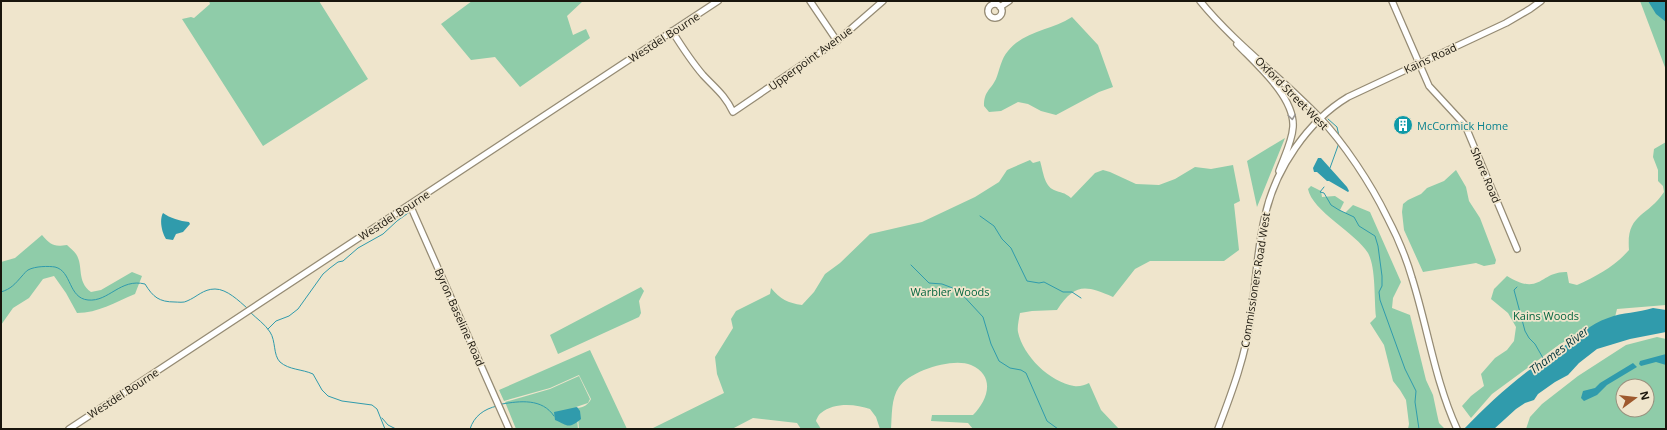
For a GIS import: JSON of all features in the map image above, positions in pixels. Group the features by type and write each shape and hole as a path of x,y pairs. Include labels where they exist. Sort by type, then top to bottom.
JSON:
{"main road":[{"name":"Westdel Bourne","path":"69,429 718,1"},
{"path":"810,1 837,41"},
{"name":"Upperpoint Avenue","path":"672,31 687,56 705,77 722,93 733,112 837,41 883,1"},
{"path":"1000,7 1009,1"},
{"name":"Oxford Street West","path":"1200,1 1217,22 1273,72 1320,118 1360,170 1388,217 1412,278 1437,374 1457,429"},
{"name":"Shore Road","path":"1392,1 1429,86 1465,125 1517,249"},
{"name":"Kains Road","path":"1320,118 1333,106 1348,97 1506,23 1541,1"},
{"path":"990,3 997,4 1000,7 1002,11 1000,14 994,17 989,15 988,11 990,3"},
{"path":"1217,22 1278,88 1291,109 1293,127 1272,193"},
{"name":"Commissioners Road West","path":"1218,429 1241,364 1251,316 1262,230 1272,193 1299,142 1320,118"},
{"name":"Byron Baseline Road","path":"410,205 509,429"},
{"name":"Oxford Street West","path":"1448,406 1460,429"}],"green space":[{"path":"209,1 319,1 368,79 263,146 182,19 191,17 194,18 210,4"},
{"path":"472,1 583,1 567,16 573,35 586,29 590,38 520,87 495,57 471,60 441,24"},
{"path":"1640,1 1666,1 1666,70"},
{"path":"1072,17 1098,45 1113,87 1099,92 1056,115 1041,111 1028,104 1018,102 1001,111 989,112 984,106 985,97 996,79 1002,61 1008,51 1022,39 1064,22"},
{"path":"1285,138 1257,207 1247,161"},
{"name":"Kains Woods","path":"1666,142 1666,305 1617,309 1615,317 1560,344 1492,394 1471,418 1462,406 1471,396 1484,386 1481,374 1495,358 1507,350 1514,341 1516,327 1508,313 1491,299 1494,289 1507,276 1518,282 1534,284 1551,275 1567,272 1569,283 1577,285 1611,266 1623,256 1629,250 1629,238 1634,222 1651,207 1664,192 1663,186 1658,181 1658,170 1653,157 1654,149"},
{"name":"Warbler Woods","path":"1030,160 1033,163 1040,161 1046,181 1051,188 1071,198 1095,173 1103,170 1136,184 1159,185 1175,179 1195,167 1211,169 1233,165 1240,201 1234,204 1239,250 1224,261 1150,261 1135,269 1113,297 1095,290 1081,289 1069,295 1057,310 1020,313 1018,332 1025,350 1032,359 1047,373 1065,384 1078,386 1089,383 1101,410 1119,429 973,429 968,423 931,421 932,415 973,415 983,402 986,395 987,382 984,375 979,370 971,365 954,363 943,364 922,371 912,376 899,387 896,391 892,407 891,429 880,429 876,417 870,409 845,405 826,409 818,416 816,421 821,429 801,429 797,423 753,418 732,429 651,429 724,393 717,374 715,357 733,328 731,319 736,311 770,294 771,288 785,300 802,305 814,292 825,274 840,263 870,234 922,222 975,197 999,182 1007,170"},
{"path":"1456,170 1466,187 1469,201 1480,218 1496,260 1495,264 1484,266 1476,263 1423,272 1404,230 1402,212 1403,204 1421,194 1427,188 1444,181"},
{"path":"1311,186 1321,191 1322,197 1335,196 1344,202 1340,210 1345,213 1353,205 1370,212 1401,282 1393,298 1392,308 1410,315 1426,380 1433,395 1439,423 1445,429 1408,429 1409,424 1406,400 1393,381 1384,345 1370,323 1376,317 1374,275 1371,259 1362,245 1317,205 1311,197 1308,189"},
{"path":"42,235 48,241 58,246 67,245 75,253 80,263 83,283 91,292 101,290 132,272 142,276 135,294 114,304 85,313 77,313 66,293 54,276 43,279 29,298 13,308 1,325 1,262 15,258"},
{"path":"641,287 644,291 639,301 641,313 639,317 558,354 550,335"},
{"path":"1657,337 1666,339 1666,429 1526,429 1530,417 1542,404 1578,376 1626,345"},
{"path":"590,350 627,429 579,429 577,408 586,405 591,399 579,375 550,388 504,401 499,390"},
{"path":"579,376 590,399 588,403 576,407 578,429 516,429 505,402 550,389"}],"water":[{"path":"1648,1 1666,1 1666,22 1656,14"},
{"path":"1318,158 1321,158 1347,187 1348,192 1327,181 1317,172 1314,172 1313,168"},
{"path":"163,213 175,219 189,222 190,224 183,232 176,234 173,240 166,239 163,233 161,219"},
{"name":"Thames River","path":"1653,308 1666,310 1666,332 1630,339 1597,349 1579,363 1568,375 1538,394 1534,400 1525,403 1516,409 1494,429 1464,429 1521,376 1589,328 1614,316"},
{"path":"1666,354 1666,365 1656,362 1641,366 1639,364 1640,361"},
{"path":"1633,363 1637,367 1619,378 1615,378 1615,380 1607,385 1597,395 1584,401 1581,398 1583,391 1595,388 1600,383"},
{"path":"577,407 580,411 581,419 573,424 568,426 555,420 554,412"}],"waterway":[{"path":"1328,119 1337,127 1339,136"},
{"path":"1330,168 1339,143"},
{"path":"1324,187 1320,192 1324,193 1331,205 1354,217 1359,226 1375,236 1378,246 1382,276 1382,286 1379,292 1380,300 1405,369 1416,391 1415,402 1419,429"},
{"path":"413,209 419,205"},
{"path":"268,329 276,321 289,316 298,309 323,274 330,268 338,262 343,261 358,248 383,234 411,211"},
{"path":"980,216 994,226 1002,239 1011,248 1027,281 1039,283 1044,282 1063,292 1072,292 1081,298"},
{"path":"911,265 929,283 942,284 958,290 983,317 991,344 999,361 1010,368 1021,370 1026,373 1047,421 1058,429"},
{"path":"1,292 13,286 28,270 46,266 60,269 65,274 77,295 88,300 102,298 128,284 136,283 145,284 157,298 169,302 184,302 211,289 224,291 247,308"},
{"name":"Thames River","path":"1517,287 1514,290 1525,331 1545,359"},
{"path":"250,312 270,332 276,356 280,362 287,367 313,374 322,390 328,396 342,401 372,405 377,409 385,429"},
{"path":"502,404 530,402 543,406 554,416"},
{"path":"470,429 474,420 480,414 497,406"},
{"path":"382,418 388,425 396,429"}],"place":[{"name":"McCormick Home","path":"1403,125"}]}
